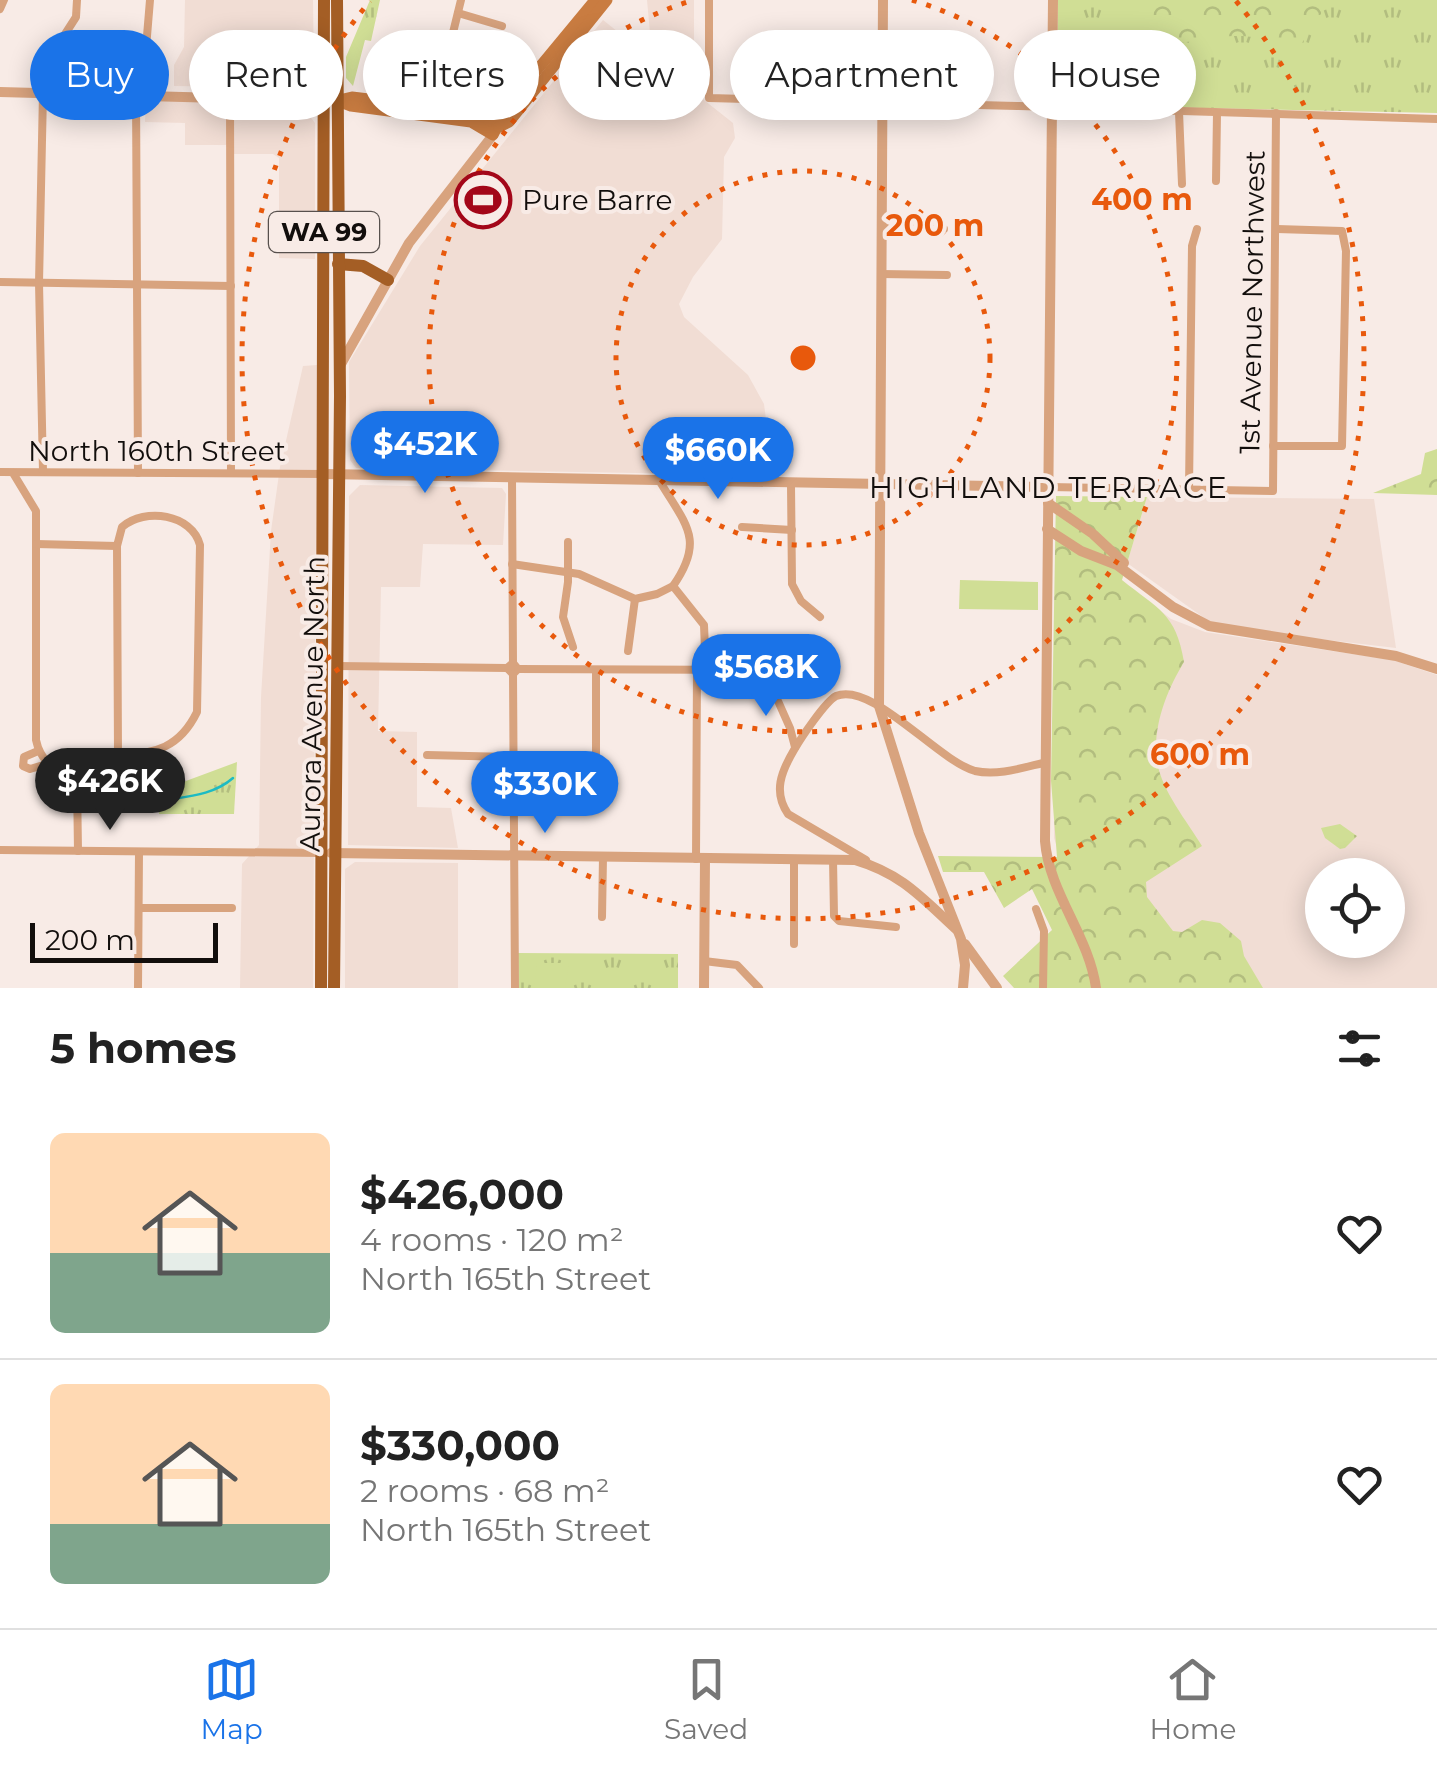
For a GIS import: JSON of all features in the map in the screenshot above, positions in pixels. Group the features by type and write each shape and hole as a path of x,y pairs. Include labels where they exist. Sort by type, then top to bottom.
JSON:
{"highway":[{"name":"Aurora Avenue North","path":"324,0 326,30"},
{"name":"Aurora Avenue North","path":"335,30 337,0"},
{"name":"Aurora Avenue North","path":"331,120 324,474 334,988"},
{"name":"Aurora Avenue North","path":"321,988 338,666 340,365 332,120"},
{"path":"338,264 368,267 388,280"}],"main road":[{"path":"496,131 528,81 595,0"},
{"path":"496,131 509,122 607,0"},
{"path":"343,104 470,122 496,131"},
{"path":"486,120 496,131"}],"street":[{"path":"0,9 4,0"},
{"path":"68,30 76,17 77,0"},
{"path":"148,30 150,0"},
{"path":"454,30 461,0"},
{"path":"709,0 710,98 730,98"},
{"path":"883,0 883,30"},
{"path":"1052,30 1053,0"},
{"path":"458,13 502,26"},
{"path":"0,92 30,92"},
{"path":"1196,112 1437,119"},
{"path":"1216,181 1217,113"},
{"name":"1st Avenue Northwest","path":"1273,490 1276,113"},
{"path":"42,120 39,283 43,472"},
{"path":"136,120 138,473"},
{"path":"230,120 231,474"},
{"path":"882,120 879,706 919,833 959,934 997,988"},
{"path":"1051,120 1043,763 1046,854 1083,938 1096,988"},
{"path":"1180,120 1182,184"},
{"path":"340,365 409,243 496,131"},
{"path":"882,228 944,229"},
{"path":"1189,489 1192,246 1197,229"},
{"path":"1274,446 1342,446 1346,251 1342,231 1277,229"},
{"path":"882,274 947,276"},
{"path":"0,282 231,286"},
{"name":"North 160th Street","path":"0,472 1273,490"},
{"path":"13,472 36,511 38,751 47,764 76,782"},
{"path":"512,478 515,988"},
{"path":"512,564 568,571 635,599 673,586 685,568 692,543 658,480"},
{"path":"791,484 792,584 801,601 820,617"},
{"path":"1048,503 1157,590 1173,608"},
{"path":"76,782 118,754 153,753 166,748 188,729 197,712 200,544 197,532 182,520 130,520 122,528 117,546 118,754"},
{"path":"1047,526 1077,523"},
{"path":"1047,526 1081,552 1117,565 1173,608 1209,626 1396,656 1437,669"},
{"path":"742,527 792,530"},
{"path":"568,542 563,617 573,648"},
{"path":"36,544 117,546"},
{"path":"673,586 700,617 705,649"},
{"path":"628,651 635,599"},
{"path":"338,666 761,670 790,728 795,747"},
{"path":"596,670 596,779 601,788"},
{"path":"697,671 704,988"},
{"path":"963,988 965,968 959,934 906,883 788,814 780,801 782,774 795,747 831,700 840,695 858,696 879,706 943,755 977,772 1043,763"},
{"path":"38,751 24,758 23,766 30,769 47,764"},
{"path":"426,755 512,757"},
{"path":"76,782 78,852"},
{"path":"0,850 833,859 876,866"},
{"path":"138,988 139,852"},
{"path":"602,917 604,857"},
{"path":"833,859 833,910 839,921 896,926"},
{"path":"794,860 794,944"},
{"path":"932,905 944,895"},
{"path":"139,908 232,908"},
{"path":"1036,909 1044,932 1043,988"},
{"path":"781,910 794,910"},
{"path":"704,962 738,965 759,988"},
{"path":"965,968 978,965"}],"shaded area":[{"path":"185,0 313,0 313,30 189,30 189,86 174,86 174,65 184,47"},
{"path":"647,0 694,0 694,30 650,30"},
{"path":"603,20 616,30 595,30"},
{"path":"559,74 559,120 710,120 710,105 733,123 735,138 724,157 722,239 693,277 679,304 684,317 748,375 764,404 768,435 761,457 746,475 356,468 350,460 349,362 420,246 522,120 539,120 539,99"},
{"path":"169,100 189,101 189,120 313,120 315,259 279,258 279,158 273,154 228,154 227,145 185,145 185,123 145,122 169,120"},
{"path":"317,365 313,988 240,988 242,864 259,845 261,697 271,531 280,467 303,366"},
{"path":"360,485 502,488 506,494 503,545 423,544 420,587 381,587 378,731 417,732 417,807 451,808 458,848 348,845 349,496"},
{"path":"1147,497 1374,499 1396,648 1251,631 1210,622 1127,563"},
{"path":"1055,544 1102,566 1171,619 1205,632 1393,660 1437,675 1437,988 1102,988 1054,838"},
{"path":"355,862 458,863 458,988 345,988 345,869"}],"green space":[{"path":"370,0 380,0 373,30 363,30 363,48 353,86 346,78 346,57"},
{"path":"1058,0 1437,0 1437,113 1196,108 1196,30 1058,30"},
{"path":"1126,0 1330,0 1296,52 1257,38 1196,40 1196,30 1144,30"},
{"path":"1437,449 1437,495 1373,493 1421,474 1425,453"},
{"path":"1056,496 1147,497 1122,580 1163,614 1181,646 1184,662 1162,709 1157,761 1169,794 1202,846 1146,882 1147,897 1173,931 1182,932 1202,920 1220,923 1241,941 1244,956 1263,988 1014,988 1003,976 1052,930 1032,889 1004,908 984,872 943,872 938,856 1057,857 1051,781"},
{"path":"960,580 1038,582 1038,610 959,609"},
{"path":"237,762 234,814 159,814 159,791"},
{"path":"1340,824 1357,836 1340,849 1325,838 1321,828"},
{"path":"518,953 678,954 678,988 519,988"},
{"path":"537,963 569,963 565,988 534,988"}],"waterway":[{"path":"144,810 146,804 214,790 233,778"}],"place":[{"name":"Pure Barre","path":"483,200"}],"district":[{"name":"HIGHLAND TERRACE","path":"1049,488"}]}
